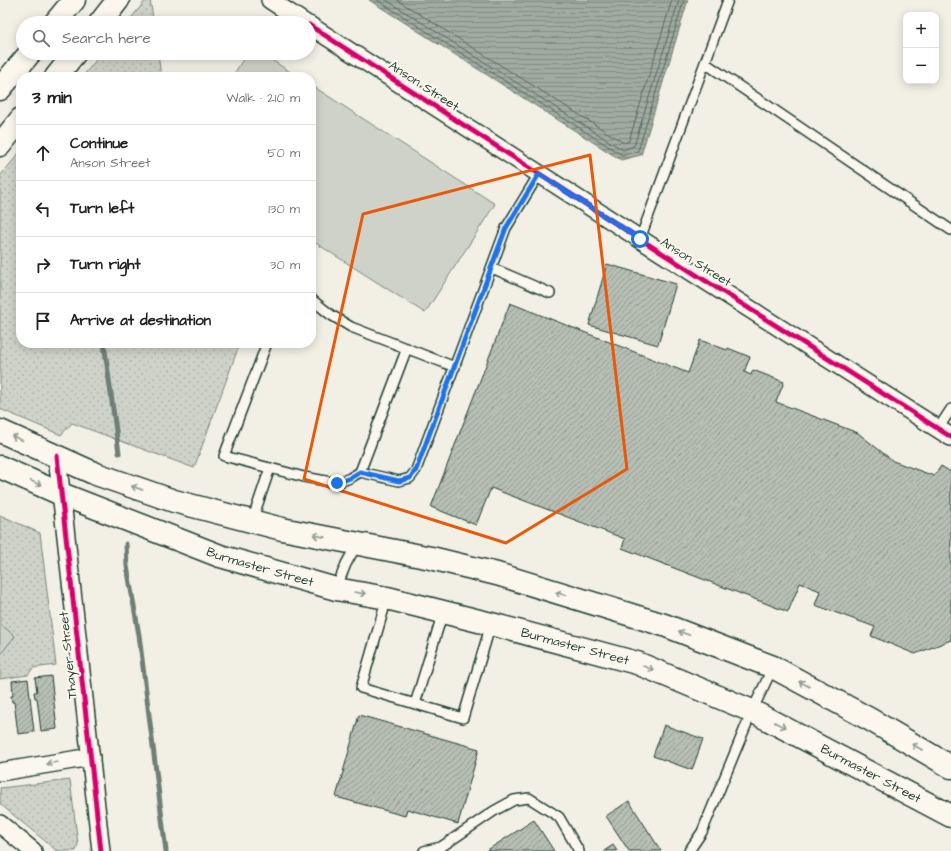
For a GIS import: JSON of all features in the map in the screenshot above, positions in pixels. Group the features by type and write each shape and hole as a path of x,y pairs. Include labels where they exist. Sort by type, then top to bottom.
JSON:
{"main road":[{"path":"61,16 74,0"},
{"path":"0,89 24,60"},
{"path":"60,72 69,60"},
{"path":"0,145 16,125"},
{"path":"0,431 96,474 174,501 282,529 430,558 498,574 664,625 773,667 949,764"},
{"name":"Burmaster Street","path":"0,467 61,494 220,556 336,589 387,598 637,663 752,711 951,816"}],"street":[{"path":"270,0 295,16"},
{"name":"Anson Street","path":"316,30 640,239 945,433"},
{"name":"Thayer Street","path":"57,456 101,851"},
{"path":"0,772 91,757"},
{"path":"0,824 33,851"}],"lane":[{"path":"640,239 728,0"},
{"path":"705,63 951,230"},
{"path":"360,472 399,481 410,478 416,470 506,228 539,174"},
{"path":"492,268 550,293"},
{"path":"316,303 331,315 351,327 455,367"},
{"path":"265,348 224,456 304,477 337,483 360,472 407,348"},
{"path":"945,433 951,409"},
{"path":"252,521 270,468"},
{"path":"336,589 346,564 357,544"},
{"path":"387,598 361,688 463,718 491,624"},
{"path":"414,704 443,612"},
{"path":"689,851 702,832 752,711 773,667"},
{"path":"424,851 441,847 494,810 514,800 530,798 558,817 578,851"}],"highlighted area":[{"path":"590,155 627,469 506,543 304,479 363,214"}],"shaded area":[{"path":"146,0 150,0 153,16 133,16"},
{"path":"96,60 159,60 160,72 86,72"},
{"path":"243,60 272,60 290,72 235,72"},
{"path":"316,88 495,204 425,313 316,243"},
{"path":"16,157 16,348 238,348 194,468 72,423 61,435 0,409 0,176"},
{"path":"0,515 40,533 56,665 33,668 28,675 0,679 0,655 15,636 0,624"},
{"path":"0,624 15,636 0,655"},
{"path":"70,780 78,844 76,851 57,851 0,804 0,788"}],"water":[{"path":"369,0 688,0 641,155 621,160"}],"building":[{"path":"607,264 676,284 658,345 589,325"},
{"path":"510,303 688,373 700,340 727,350 728,348 750,357 744,372 751,375 753,370 784,382 776,402 858,433 893,461 934,476 941,466 951,472 951,640 915,654 871,636 875,627 815,605 820,591 800,583 788,612 622,548 625,539 491,488 476,525 431,507"},
{"path":"51,676 57,729 41,731 37,698 35,698 34,692 37,692 35,678"},
{"path":"28,679 34,732 18,734 14,702 12,702 11,696 13,696 12,681"},
{"path":"359,715 479,749 458,824 407,809 405,816 336,797"},
{"path":"664,725 703,739 692,770 653,756"},
{"path":"629,801 661,851 629,851 606,816"},
{"path":"534,820 554,851 486,851"},
{"path":"613,845 617,851 604,851"}],"waterway":[{"path":"105,348 119,453"},
{"path":"126,544 127,566 139,635 166,851"}],"cycle path":[{"path":"316,30 640,239 951,437"},
{"path":"57,456 101,851"}],"route":[{"path":"337,483 360,472 399,481 410,478 416,470 506,228 539,174 640,239"}]}
